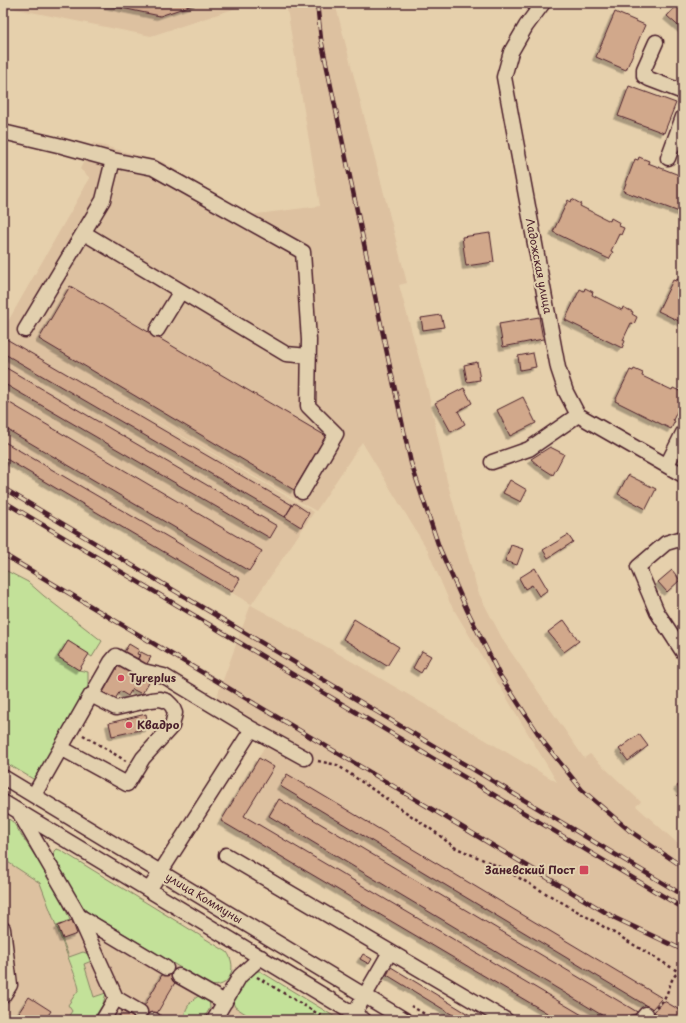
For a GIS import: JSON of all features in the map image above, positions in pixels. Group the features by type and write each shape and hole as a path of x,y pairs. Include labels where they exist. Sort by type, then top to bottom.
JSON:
{"street":[{"name":"Ладожская улица","path":"543,3 526,26 511,52 504,77 558,368 566,392 578,415"},
{"path":"656,42 644,69 644,76 683,92"},
{"path":"668,158 683,117"},
{"path":"3,132 113,160 153,168 303,252 309,340 308,406 336,434 302,492"},
{"path":"24,330 104,200 113,160"},
{"path":"84,233 286,354 309,356"},
{"path":"157,330 181,291"},
{"path":"492,462 529,449 578,415 683,475"},
{"path":"667,465 683,433"},
{"path":"683,538 666,543 638,567 657,612 683,652"},
{"path":"96,688 116,656 143,671 164,676 252,729 305,758"},
{"path":"34,796 72,728 91,695 116,708 160,699 167,701 172,706 175,714 172,726 143,758 127,784 61,748"},
{"path":"149,890 252,729"},
{"name":"улица Коммуны","path":"3,777 405,1020"},
{"name":"улица Коммуны","path":"3,802 359,1017"},
{"path":"19,812 79,916 116,998 140,1012"},
{"path":"226,855 506,1020"},
{"path":"79,916 166,968"},
{"path":"3,929 10,985 3,996"},
{"path":"359,1017 365,996 390,952"},
{"path":"214,1020 240,976 261,957"},
{"path":"179,976 225,1002"},
{"path":"103,1020 116,998"}],"path":[{"path":"72,728 137,768"},
{"path":"305,758 337,765 435,832 454,847 502,868 679,972"},
{"path":"246,971 328,1020"},
{"path":"644,1017 665,998 671,980 679,972 683,971"}],"shaded area":[{"path":"6,3 252,3 151,36 16,9"},
{"path":"286,3 335,3 407,283 399,285 428,391 447,481 478,592 504,642 584,758 590,754 641,802 636,806 675,841 683,846 683,1020 554,1020 221,822 265,746 216,699 251,604 3,459 3,330 90,178 80,169 93,143 163,162 249,215 320,206","holes":["101,390 316,511 362,442 427,549 450,603 557,782 327,647 251,605 314,512"]},
{"path":"3,859 40,883 79,989 68,1005 72,1011 66,1020 3,1020"},
{"path":"88,912 231,998 235,1007 255,1020 203,1020 210,1008 184,1014 184,1020 153,1020 180,974 167,966 138,1016 144,1020 138,1020 122,1011 117,1020 93,1020 103,1004 106,994 94,997 84,964 94,960 92,955 83,952 69,957 57,925"}],"green space":[{"path":"3,569 28,582 102,641 92,657 68,641 58,657 79,670 88,672 88,693 40,776 33,779 3,761"},
{"path":"3,815 13,822 57,890 70,920 57,925 69,957 83,952 92,955 94,960 84,964 94,997 106,993 103,1004 93,1020 66,1020 72,1011 68,1005 79,989 77,981 40,883 3,859"},
{"path":"56,849 60,850 227,952 232,964 232,970 227,981 216,986 209,985 88,912 83,907 53,858 54,851"},
{"path":"253,971 260,971 340,1020 255,1020 235,1007 231,998"},
{"path":"201,995 209,999 210,1008 203,1020 184,1020 185,1012 189,1005 194,999"}],"building":[{"path":"98,3 198,3 160,16"},
{"path":"679,3 683,3 683,30 667,16"},
{"path":"615,12 645,25 626,70 596,57"},
{"path":"629,86 676,103 664,133 618,116"},
{"path":"639,157 649,161 648,163 679,175 680,172 683,174 682,213 623,191 635,159 638,160"},
{"path":"572,199 581,204 580,206 610,221 611,218 620,223 619,226 624,228 621,235 619,234 609,259 553,232 568,200 571,202"},
{"path":"490,233 494,262 466,266 462,237"},
{"path":"677,279 683,281 683,323 658,311 673,280 676,281"},
{"path":"70,286 326,436 294,490 39,339"},
{"path":"585,288 593,292 592,295 622,310 623,307 633,312 632,314 637,317 634,324 631,323 623,340 625,341 622,348 565,320 580,289 584,291"},
{"path":"441,315 444,327 423,330 421,318"},
{"path":"539,317 543,339 503,347 499,324"},
{"path":"3,337 292,505 285,517 3,353"},
{"path":"533,353 536,367 520,370 518,356"},
{"path":"477,362 480,380 467,382 464,365"},
{"path":"3,366 277,526 270,538 3,383"},
{"path":"634,369 643,373 642,376 672,390 673,388 682,392 681,395 683,396 683,404 681,403 673,420 675,421 671,429 615,401 630,370 633,371"},
{"path":"464,388 472,403 458,411 465,424 451,432 435,403"},
{"path":"523,397 536,423 510,436 497,410"},
{"path":"3,399 262,551 249,571 3,427"},
{"path":"3,441 240,579 232,592 3,457"},
{"path":"550,447 564,454 553,475 531,459"},
{"path":"628,475 656,489 646,509 618,494"},
{"path":"510,480 527,490 521,502 503,493"},
{"path":"294,503 309,513 301,527 285,517"},
{"path":"568,535 573,542 548,558 543,550"},
{"path":"511,545 523,549 517,565 505,561"},
{"path":"535,568 548,590 539,596 532,585 525,589 519,578"},
{"path":"672,570 680,580 667,592 658,582"},
{"path":"354,619 399,647 387,666 343,639"},
{"path":"564,620 579,641 564,652 548,632"},
{"path":"68,641 89,654 79,670 58,657"},
{"path":"129,644 139,650 137,654 140,655 138,659 124,652"},
{"path":"422,651 431,656 421,673 413,668"},
{"path":"141,652 151,657 145,667 136,662"},
{"path":"119,664 149,682 142,694 132,689 128,696 120,691 114,701 102,694"},
{"name":"Квадро","path":"146,714 149,728 112,736 109,723"},
{"path":"639,734 648,746 628,761 619,749"},
{"path":"259,758 274,767 244,816 582,1015 579,1020 559,1020 221,821"},
{"path":"287,774 662,998 652,1009 280,786"},
{"path":"683,782 683,794 677,786"},
{"path":"279,799 639,1013 623,1017 623,1020 610,1020 269,816"},
{"path":"72,920 77,934 63,939 58,926"},
{"path":"363,954 372,959 369,964 360,959"},
{"path":"167,966 180,974 153,1020 144,1020 138,1017"},
{"path":"391,967 478,1020 461,1020 387,975"},
{"path":"29,997 51,1011 45,1020 14,1020"},
{"path":"664,1001 683,1012 683,1020 668,1020 654,1012"},
{"path":"122,1011 127,1014 138,1020 117,1020"}],"railway":[{"path":"317,3 321,39 411,463 439,547 467,610 499,674 545,744 582,790 630,831 683,867"},
{"path":"3,488 683,895"},
{"path":"3,501 683,908"},
{"path":"3,554 615,918 683,950"}],"place":[{"name":"Tyreplus","path":"121,678"},
{"name":"Квадро","path":"129,725"},
{"name":"Заневский Пост","path":"584,870"}]}
